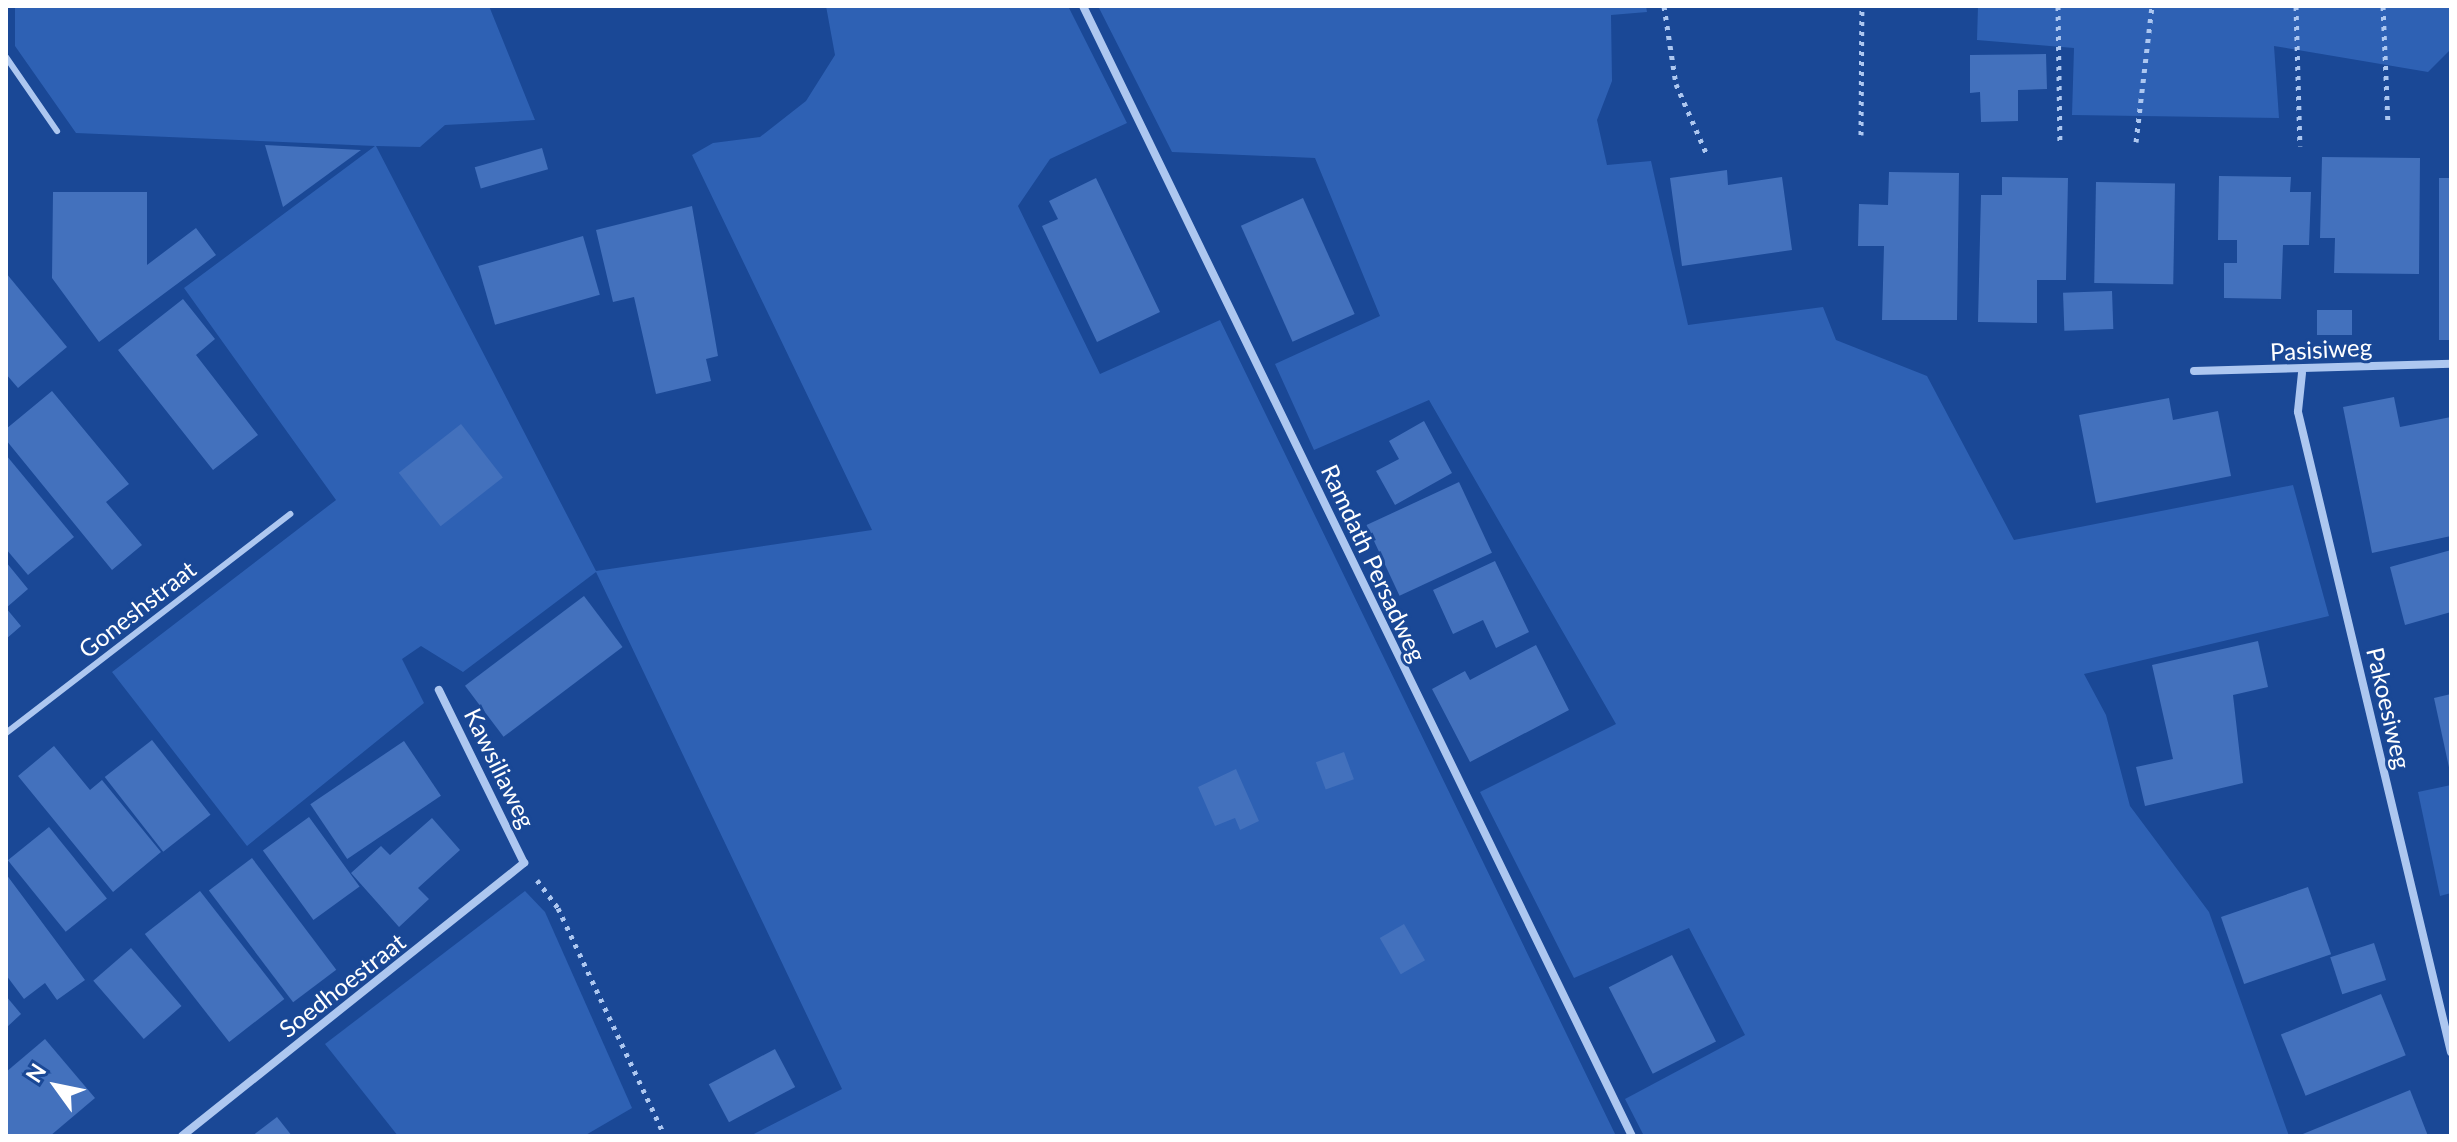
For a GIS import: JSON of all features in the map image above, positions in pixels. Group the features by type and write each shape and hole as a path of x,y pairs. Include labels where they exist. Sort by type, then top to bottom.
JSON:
{"street":[{"name":"Ramdath Persadweg","path":"1083,6 1632,1136"},
{"name":"Pasisiweg","path":"2194,371 2302,373 2451,364"},
{"name":"Pakoesiweg","path":"2302,373 2298,412 2451,1052"},
{"name":"Kawsiliaweg","path":"439,690 524,863"},
{"name":"Soedhoestraat","path":"182,1136 524,863"}],"lane":[{"path":"6,57 57,131"},
{"name":"Goneshstraat","path":"6,733 290,514"}],"path":[{"path":"1664,6 1676,84 1707,155"},
{"path":"1861,135 1862,6"},
{"path":"2058,6 2060,145"},
{"path":"2136,142 2152,6"},
{"path":"2296,6 2300,146"},
{"path":"2383,6 2388,123"},
{"path":"524,863 558,908 665,1136"}],"shaded area":[{"path":"15,6 489,6 535,120 445,125 420,147 376,146 596,571 872,530 692,155 713,143 760,137 806,101 835,55 826,6 1068,6 1127,123 1050,159 1018,206 1100,374 1220,320 1616,1136 750,1136 842,1089 596,572 463,672 421,646 402,659 424,703 247,846 112,672 336,500 184,288 375,146 76,133 15,46"},
{"path":"1098,6 1646,6 1647,12 1611,15 1612,81 1597,120 1607,165 1651,161 1688,325 1823,307 1836,340 1927,376 2014,540 2293,485 2329,616 2084,674 2106,715 2130,806 2209,912 2289,1136 1644,1136 1625,1099 1745,1035 1689,928 1574,978 1480,792 1616,724 1429,400 1314,450 1275,364 1380,316 1315,158 1172,152"},
{"path":"1978,6 2451,6 2451,49 2428,72 2274,46 2279,118 2072,115 2074,48 1977,40"},
{"path":"2451,785 2451,893 2440,896 2418,792"},
{"path":"525,891 545,912 632,1108 584,1136 398,1136 325,1044"}],"building":[{"path":"2046,54 2047,89 2018,90 2018,121 1981,122 1980,92 1970,93 1970,55"},
{"path":"265,145 361,150 283,207"},
{"path":"542,148 548,169 481,188 475,167"},
{"path":"2322,157 2420,158 2419,274 2334,273 2335,238 2320,238"},
{"path":"1727,170 1728,185 1782,177 1792,250 1682,266 1670,178"},
{"path":"1889,172 1959,173 1957,320 1882,320 1884,246 1858,246 1859,204 1888,205"},
{"path":"2219,176 2291,177 2290,192 2311,192 2309,245 2283,245 2281,299 2224,298 2224,263 2237,263 2237,240 2218,240"},
{"path":"2002,177 2068,178 2066,280 2037,280 2037,323 1978,322 1981,195 2002,195"},
{"path":"1096,178 1160,312 1097,342 1042,226 1058,219 1049,201"},
{"path":"2439,178 2451,178 2451,340 2439,340"},
{"path":"2096,182 2175,183 2173,284 2094,283"},
{"path":"53,192 147,192 147,265 196,228 216,255 99,342 52,278"},
{"path":"1303,198 1355,314 1293,342 1241,226"},
{"path":"692,206 718,356 706,359 711,381 656,394 634,297 613,302 596,230"},
{"path":"583,236 600,295 495,325 478,266"},
{"path":"6,273 67,347 18,388 6,374"},
{"path":"2112,291 2113,329 2064,331 2063,293"},
{"path":"183,299 215,339 196,355 258,435 213,470 118,350"},
{"path":"2317,310 2352,310 2352,335 2317,335"},
{"path":"52,391 129,484 106,502 142,545 112,570 6,440 6,429"},
{"path":"2394,397 2400,427 2451,417 2451,536 2372,553 2343,407"},
{"path":"2169,398 2173,420 2218,411 2231,476 2096,503 2079,415"},
{"path":"1424,421 1452,473 1395,505 1376,471 1399,459 1389,441"},
{"path":"461,424 503,478 441,526 399,473"},
{"path":"6,455 74,537 28,575 6,549"},
{"path":"1459,482 1492,553 1400,596 1367,525"},
{"path":"2451,550 2451,612 2405,625 2390,567"},
{"path":"1495,561 1529,632 1496,648 1483,620 1453,634 1433,590"},
{"path":"6,562 28,589 6,608"},
{"path":"584,596 623,647 504,737 465,686"},
{"path":"6,608 21,626 6,639"},
{"path":"2258,641 2268,687 2233,695 2243,783 2145,806 2136,767 2173,759 2152,665"},
{"path":"1536,645 1569,710 1470,762 1432,689 1465,671 1470,680"},
{"path":"2451,694 2451,772 2450,772 2434,698"},
{"path":"152,740 210,815 163,852 105,777"},
{"path":"404,741 441,796 347,859 310,804"},
{"path":"54,746 90,790 102,780 161,852 113,892 18,776"},
{"path":"1344,752 1354,779 1326,790 1316,762"},
{"path":"1236,769 1259,821 1240,830 1235,818 1215,826 1198,787"},
{"path":"309,817 360,887 313,920 263,851"},
{"path":"432,818 460,850 418,888 429,899 399,927 351,873 381,846 390,855"},
{"path":"49,827 107,898 66,932 8,860"},
{"path":"252,858 336,970 293,1002 209,890"},
{"path":"6,874 85,980 57,1000 45,983 24,999 6,975"},
{"path":"2308,887 2331,954 2244,984 2221,917"},
{"path":"200,891 284,999 229,1042 145,934"},
{"path":"1404,924 1425,960 1401,974 1380,938"},
{"path":"2374,943 2386,980 2342,994 2330,957"},
{"path":"131,948 182,1006 144,1039 93,981"},
{"path":"1672,955 1716,1041 1653,1074 1609,987"},
{"path":"2381,994 2406,1055 2306,1096 2281,1034"},
{"path":"6,996 21,1014 6,1028"},
{"path":"45,1039 95,1098 50,1136 6,1136 6,1072"},
{"path":"775,1049 795,1087 729,1122 709,1084"},
{"path":"2410,1090 2428,1136 2298,1136"},
{"path":"277,1117 292,1136 252,1136"}]}
